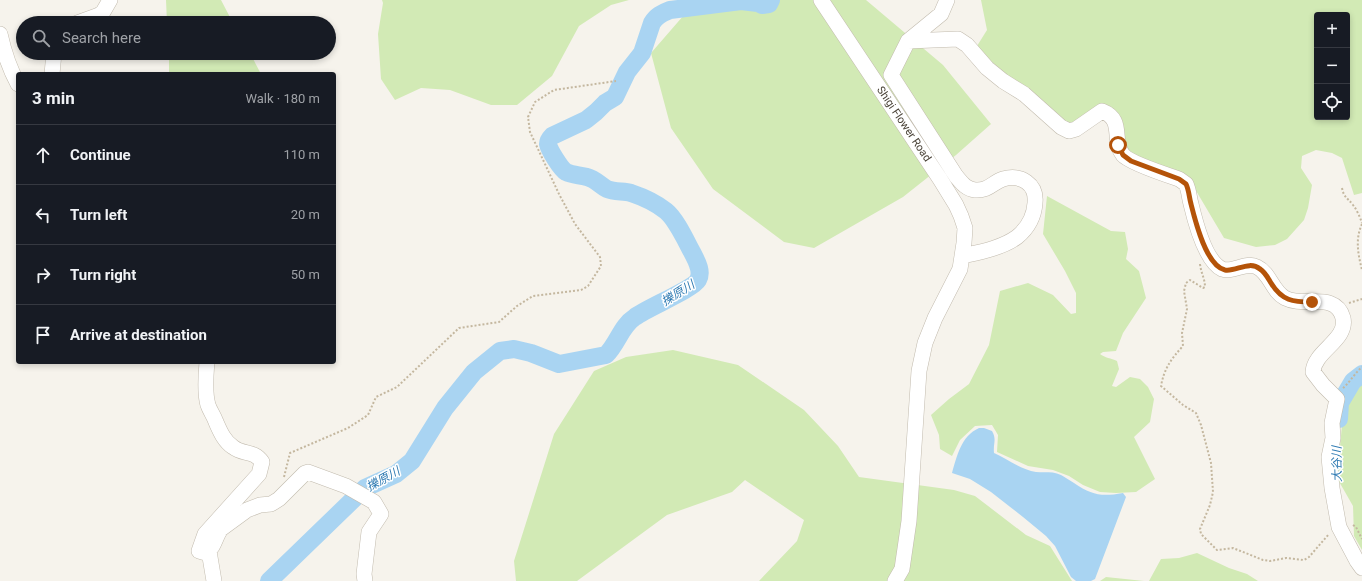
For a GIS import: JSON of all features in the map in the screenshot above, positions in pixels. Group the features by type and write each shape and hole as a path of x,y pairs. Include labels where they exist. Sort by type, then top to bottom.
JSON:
{"street":[{"path":"96,16 103,12 110,0"},
{"name":"Shigi Flower Road","path":"821,0 956,205 965,228 960,269 935,318 925,343 919,371 909,521 902,569 895,581"},
{"path":"947,0 941,14 908,41 891,75 964,186 975,190 989,188 1002,180 1011,178 1021,179 1029,183 1034,192 1035,202 1031,222 1025,230 1015,238 1002,245 983,252 962,256"},
{"path":"0,34 9,68 16,80"},
{"path":"908,41 958,39 968,45 987,68 1003,81 1024,94 1061,127 1069,131 1076,129 1102,111 1109,114 1114,119 1118,145 1123,155 1131,161 1179,179 1186,184 1190,203 1207,254 1218,266 1223,270 1254,266 1264,272 1276,291 1291,301 1322,301 1337,306 1343,318 1344,325 1341,333 1313,367 1313,372 1337,399 1332,423 1333,438 1329,457 1332,488 1339,527 1362,568"},
{"path":"52,72 53,60"},
{"path":"206,366 208,405 221,435 233,448 254,454 262,462 259,474 205,534 198,551 206,553 209,551 221,529 247,510 260,505 271,504 279,499 305,473 308,472 346,486 374,502 381,514 369,532 364,574 365,581"},
{"path":"209,551 214,581"}],"path":[{"path":"284,478 290,453 348,428 368,415 376,397 397,387 459,328 499,322 517,306 533,296 581,290 588,286 601,266 600,257 575,224 559,194 530,132 528,117 534,102 554,90 616,81"},
{"path":"1342,188 1344,196 1353,205 1360,216 1362,224 1358,233 1358,257 1362,270"},
{"path":"1200,259 1205,287 1203,288 1190,280 1186,284 1184,291 1187,308 1182,334 1183,346 1165,369 1161,386 1183,405 1196,413 1201,425 1211,463 1213,492 1210,505 1200,529 1201,534 1217,550 1233,548 1263,560 1270,561 1286,558 1304,560 1309,557 1330,533 1339,527 1351,524 1356,527 1362,539"},
{"path":"1335,396 1351,381 1356,372 1362,367"}],"green space":[{"path":"166,0 221,0 229,16 167,16"},
{"path":"382,0 629,0 611,5 579,26 552,76 517,105 491,105 450,90 421,88 395,100 381,79 378,34 383,3"},
{"path":"697,0 866,0 943,65 991,124 956,155 903,197 814,248 784,242 713,189 671,128 651,53"},
{"path":"981,0 1362,0 1362,193 1354,195 1342,158 1332,153 1316,150 1302,156 1301,168 1312,185 1308,208 1304,220 1287,239 1275,245 1256,247 1224,238 1192,184 1131,156 1122,145 1119,117 1088,114 1065,127 1001,75 977,46 987,30"},
{"path":"169,60 254,60 260,72 169,72"},
{"path":"1047,196 1111,231 1125,232 1128,249 1126,259 1139,271 1146,298 1123,333 1116,351 1103,352 1100,354 1117,361 1119,369 1112,386 1116,387 1130,377 1140,379 1148,387 1154,399 1150,422 1134,437 1155,479 1136,492 1100,492 1083,485 1069,476 1053,470 1028,466 997,452 998,435 992,425 975,426 960,440 952,456 940,449 939,435 931,415 969,384 989,345 1000,291 1028,283 1053,295 1071,314 1076,313 1076,293 1043,234"},
{"path":"673,350 738,365 804,410 838,446 859,477 954,490 975,496 1026,535 1050,546 1072,581 759,581 797,541 804,520 745,480 732,492 667,515 577,581 516,581 514,561 554,434 594,371 626,357"},
{"path":"1362,378 1362,550 1354,536 1353,506 1337,478 1344,404 1353,388"},
{"path":"1197,553 1229,568 1247,574 1258,581 1149,581 1161,559 1179,558"},
{"path":"1106,577 1144,581 1100,581"}],"water":[{"path":"979,428 992,431 995,439 994,453 1020,467 1036,472 1058,474 1080,487 1097,494 1109,495 1123,493 1126,497 1095,579 1091,581 1076,581 1071,577 1055,546 1046,536 991,492 970,479 952,473 958,453 964,441"}],"waterway":[{"name":"擽原川","path":"269,581 365,488 396,474 412,461 445,408 474,372 500,351 514,349 531,353 559,364 606,355 630,321 641,313 688,288 698,280 700,273 697,262 684,236 666,211 640,196 628,192 610,190 590,178 566,172 553,155 548,142 552,136 586,120 605,103 615,97 627,72 642,53 652,23 655,18 664,12 741,1 758,3 762,5 769,4 771,0"},
{"name":"大谷川","path":"1339,419 1340,403 1353,381 1362,374"}],"route":[{"path":"1118,145 1123,155 1131,161 1179,179 1186,184 1190,203 1207,254 1218,266 1223,270 1254,266 1264,272 1276,291 1283,297 1291,301 1312,302"}]}
